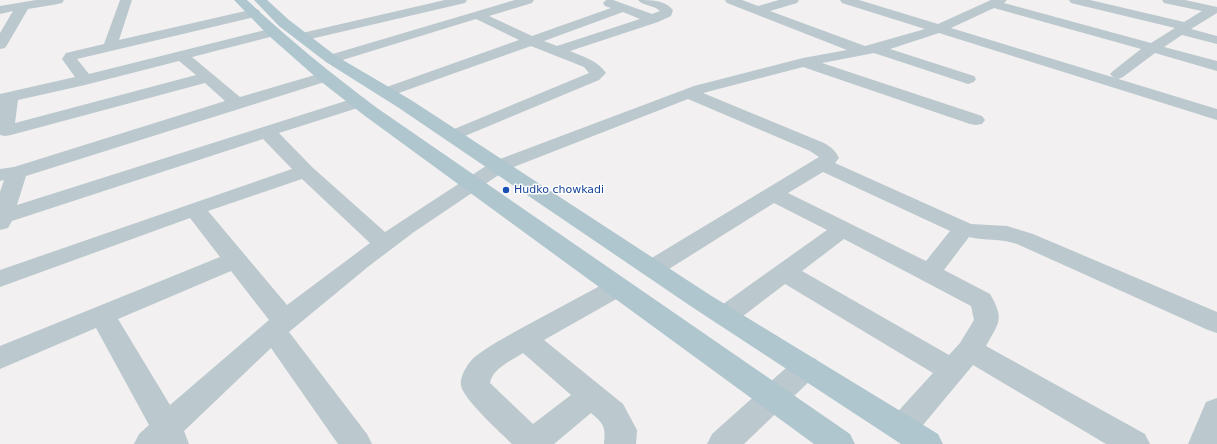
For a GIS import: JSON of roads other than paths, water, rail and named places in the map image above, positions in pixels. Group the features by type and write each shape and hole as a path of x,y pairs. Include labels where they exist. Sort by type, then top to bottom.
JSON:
{"main road":[{"path":"252,4 273,32 328,68 387,92 725,316 927,444"},
{"path":"252,4 284,23 302,37 358,102 839,444"}],"street":[{"path":"0,10 58,0"},
{"path":"110,46 126,0"},
{"path":"302,37 461,0"},
{"path":"358,102 1,220 9,174 237,103 328,68 477,15 528,0"},
{"path":"601,0 653,19"},
{"path":"555,51 653,19 666,13 667,10 662,5 644,0"},
{"path":"731,0 870,50 968,79"},
{"path":"758,10 792,0"},
{"path":"846,0 1118,74 1217,104"},
{"path":"1075,0 1183,29 1217,40"},
{"path":"1168,0 1215,9"},
{"path":"882,1 946,27 1217,115"},
{"path":"102,315 163,439 278,325 384,243 471,183 499,166 688,93 803,62 870,50 946,27 997,2 1150,48 1217,66"},
{"path":"391,3 407,13"},
{"path":"85,80 69,59 71,56 252,4"},
{"path":"0,45 24,6"},
{"path":"387,92 623,8"},
{"path":"1118,74 1150,48 1215,9"},
{"path":"453,136 592,77 598,72 589,64 532,41 477,15"},
{"path":"208,77 2,134 5,98 85,80 273,32"},
{"path":"182,56 237,103"},
{"path":"803,62 976,120"},
{"path":"653,268 822,164 829,158 827,153 817,147 688,93"},
{"path":"267,132 305,171 384,243"},
{"path":"822,164 964,229 977,232 1007,233 1024,239 1217,323"},
{"path":"0,279 194,209 305,171"},
{"path":"773,194 981,300 986,310 987,320 961,360 902,428"},
{"path":"194,209 235,260 356,444"},
{"path":"929,273 964,229"},
{"path":"725,316 842,230"},
{"path":"0,358 235,260"},
{"path":"784,272 1134,444"},
{"path":"591,396 532,444 483,396 475,386 476,375 485,364 524,339 618,287"},
{"path":"524,339 612,413 621,430 620,444"},
{"path":"723,444 806,367"},
{"path":"1204,444 1217,411"}],"place":[{"name":"Hudko chowkadi","path":"506,190"}]}
